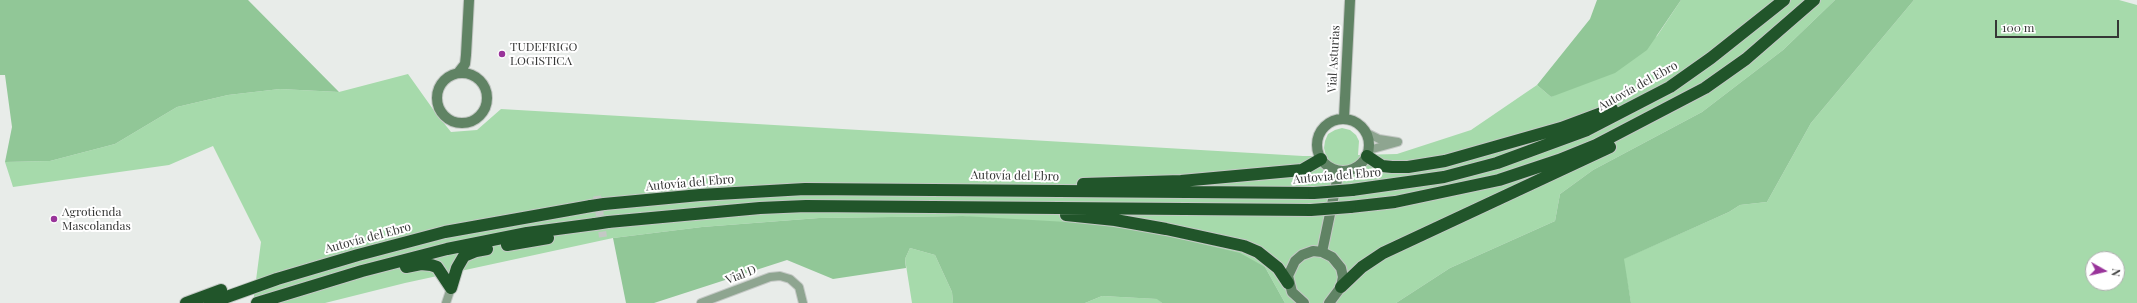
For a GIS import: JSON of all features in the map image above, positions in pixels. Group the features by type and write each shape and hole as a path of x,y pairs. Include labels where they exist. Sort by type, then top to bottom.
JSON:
{"highway":[{"name":"Autovía del Ebro","path":"210,303 277,279 358,255 445,232 525,216 604,204 700,195 806,189 1314,193 1352,190 1444,177 1497,163 1551,145 1627,110 1670,87 1711,58 1784,0"},
{"path":"1341,287 1362,267 1383,253 1512,191 1589,158 1672,114 1746,59 1814,0"},
{"path":"1368,153 1382,166 1408,167 1445,161 1509,144 1596,116 1626,103 1711,58"},
{"path":"257,303 362,271 447,249 527,233 608,222 776,207 1010,207 1311,210 1395,202 1442,194 1499,180 1552,163 1596,145 1705,88"},
{"path":"1002,190 1078,184 1181,181 1302,170 1321,159"},
{"path":"1010,207 1034,214 1078,216 1129,222 1244,246 1258,252 1278,268 1288,282"},
{"path":"451,288 457,268 464,256 476,251 568,234 595,224"},
{"path":"282,303 345,283 421,264 431,265 437,268 451,288"},
{"path":"186,303 241,284 277,279"}],"street":[{"path":"458,73 465,64 469,0"},
{"name":"Vial Asturias","path":"1344,118 1350,0"},
{"path":"466,55 468,67 474,76"},
{"path":"458,73 465,73 474,76 482,82 486,91 487,101 484,110 478,118 469,122 459,123 450,120 442,114 438,105 437,95 440,86 447,78 458,73"},
{"path":"1344,118 1354,121 1367,133 1379,139 1398,142 1368,153 1356,168 1348,171 1338,171 1327,166 1321,159 1317,142 1320,134 1330,122 1344,118"},
{"path":"1367,133 1368,153"},
{"path":"1322,252 1338,171"},
{"path":"1304,303 1292,292 1288,282 1291,267 1295,261 1308,253 1322,252 1332,257 1338,264 1342,277 1341,287 1329,303"},
{"name":"Vial D","path":"701,303 770,277 780,276 790,279 799,287 803,303"},
{"path":"446,303 451,288"},
{"path":"451,288 454,303"}],"green space":[{"path":"0,0 248,0 339,92 280,89 228,95 177,107 115,144 50,161 5,162 12,127 5,75 0,75"},
{"path":"1597,0 1681,0 1647,50 1615,73 1551,97 1537,85 1590,19"},
{"path":"1681,0 1835,0 1783,50 1702,112 1593,170 1560,194 1555,221 1450,268 1396,303 1285,303 1265,267 963,216 819,218 702,227 613,238 405,283 325,303 253,303 261,242 213,146 169,165 13,187 5,162 50,161 115,144 177,107 228,95 280,89 339,92 408,74 451,132 477,130 501,109 1303,156 1326,156 1324,148 1328,134 1342,128 1350,130 1356,135 1359,141 1358,155 1397,154 1471,130 1537,85 1551,97 1657,36"},
{"path":"1835,0 1914,0 1811,123 1767,202 1740,205 1729,212 1624,259 1631,303 1396,303 1450,268 1555,221 1560,194 1593,170 1702,112 1783,50"},
{"path":"1914,0 2119,0 2137,5 2137,303 1631,303 1623,259 1729,212 1740,205 1767,202 1811,123"},
{"path":"963,216 1084,223 1151,232 1240,253 1265,267 1285,303 1162,303 1157,299 1102,296 1085,303 953,303 952,292 935,255 910,248 905,259 906,268 833,279 787,260 654,303 626,303 613,238 702,227 819,218"},
{"path":"910,248 935,255 952,292 953,303 912,303 905,259"},
{"path":"1102,296 1158,299 1162,303 1085,303"}],"tunnel":[{"path":"597,196 603,237"}],"place":[{"name":"TUDEFRIGO LOGISTICA","path":"502,54"},
{"name":"Agrotienda Mascolandas","path":"54,219"}]}
